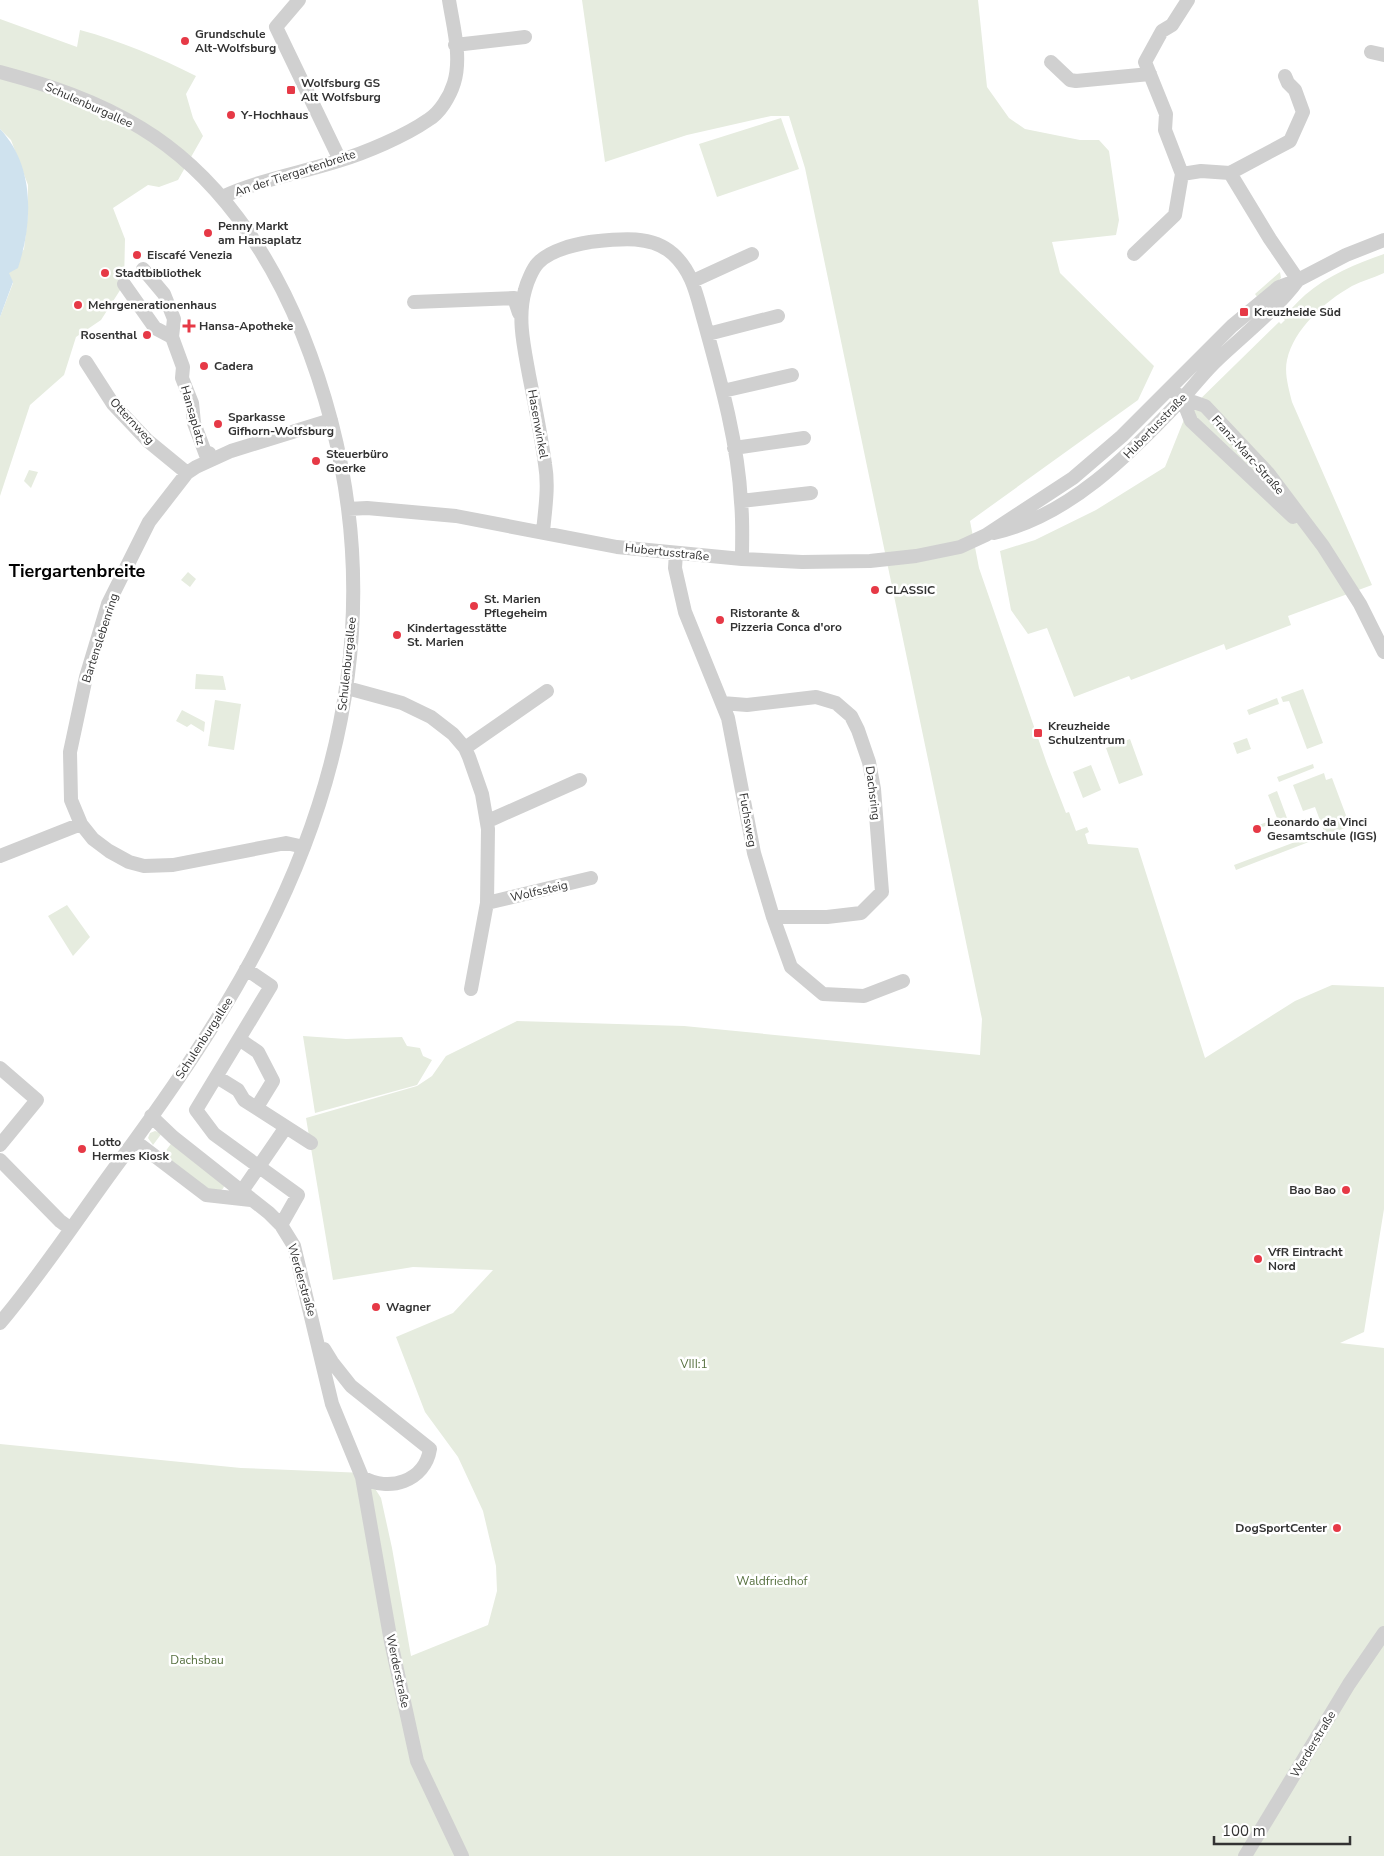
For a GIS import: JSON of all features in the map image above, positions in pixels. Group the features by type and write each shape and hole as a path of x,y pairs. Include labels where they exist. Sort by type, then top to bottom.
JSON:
{"street":[{"path":"299,0 276,27 340,160"},
{"name":"An der Tiergartenbreite","path":"222,197 257,184 340,160 393,139 430,120 444,104 454,83 457,64 456,45 449,0"},
{"path":"1134,254 1175,215 1182,174 1165,130 1166,114 1145,62 1162,31 1172,25 1188,0"},
{"path":"456,45 525,37"},
{"path":"1051,62 1070,80 1076,81 1150,74"},
{"name":"Schulenburgallee","path":"0,72 48,85 95,105 141,128 209,182 252,238 289,301 309,351 331,420 348,509 353,580 352,631 347,688 338,738 325,786 304,847 283,897 223,1010 135,1141 24,1295 0,1323"},
{"path":"1182,174 1201,171 1230,173 1290,141 1303,112 1295,90 1288,83 1285,76"},
{"path":"1230,173 1298,280"},
{"name":"Hasenwinkel","path":"520,316 525,289 538,263 555,252 582,243 613,239 637,240 657,244 672,253 681,262 692,281 723,391 742,501 742,559"},
{"name":"Hubertusstraße","path":"348,509 367,508 456,516 617,546 742,559 802,562 870,561 916,556 960,546 986,535 1073,478 1122,436 1232,326 1279,287 1298,280 1346,255 1384,240"},
{"path":"692,281 752,254"},
{"name":"Hansaplatz","path":"143,269 164,294 174,319 172,337 183,367 182,378 192,403 194,423 206,455 209,454 211,459"},
{"name":"Hubertusstraße","path":"986,535 1013,529 1051,510 1083,490 1120,460 1240,338 1286,296 1298,280"},
{"path":"124,284 155,328 172,337"},
{"name":"Hasenwinkel","path":"414,302 514,298 520,316 546,466 548,489 543,532"},
{"path":"708,334 778,316"},
{"name":"Otternweg","path":"86,362 113,404 148,441 186,473"},
{"path":"723,391 792,375"},
{"name":"Franz-Marc-Straße","path":"1171,388 1182,398 1205,406 1268,473 1323,546 1360,604 1384,652"},
{"name":"Franz-Marc-Straße","path":"1182,398 1191,421 1323,546"},
{"name":"Bartenslebenring","path":"304,847 286,843 173,865 144,866 129,862 93,839 81,824 71,800 70,752 86,677 108,604 149,522 186,473 230,451 331,420"},
{"path":"734,448 804,438"},
{"path":"742,501 811,493"},
{"name":"Fuchsweg","path":"676,553 675,568 685,612 728,718 754,853 773,917 791,967 823,994 864,996 902,981"},
{"path":"347,688 402,703 431,717 453,734 465,748 476,772 488,821 486,903 471,989"},
{"path":"465,748 547,691"},
{"name":"Dachsring","path":"722,703 747,705 816,697 836,702 851,716 869,762 874,789 882,892 861,913 828,917 773,917"},
{"path":"488,821 580,780"},
{"path":"0,856 81,824"},
{"name":"Wolfssteig","path":"486,903 591,878"},
{"path":"246,969 271,986 196,1110 214,1134 298,1195 280,1225"},
{"path":"239,1039 258,1052 273,1081 257,1107"},
{"path":"0,1068 37,1100 0,1145"},
{"path":"217,1077 238,1090 244,1100 311,1143"},
{"name":"Werderstraße","path":"151,1116 173,1137 269,1212 294,1246 318,1338 332,1404 362,1477 392,1642 417,1761 462,1856"},
{"path":"242,1191 286,1127"},
{"path":"135,1141 206,1195 254,1200"},
{"path":"0,1160 60,1221 71,1229"},
{"name":"Werderstraße","path":"318,1338 332,1362 351,1386 430,1449 428,1459 422,1470 403,1482 385,1485 368,1481 362,1477"},
{"name":"Werderstraße","path":"1245,1856 1349,1684 1384,1633"}],"green space":[{"path":"582,0 978,0 987,87 1009,118 1025,129 1080,140 1099,140 1109,151 1119,220 1116,235 1052,242 1060,273 1154,366 1138,400 970,521 979,568 1047,764 1066,813 1069,812 1076,831 1087,827 1089,832 1085,834 1088,844 1138,848 1205,1058 1295,1001 1332,985 1384,987 1384,1209 1364,1332 1340,1343 1384,1348 1384,1856 0,1856 0,1444 241,1468 365,1473 381,1498 411,1656 488,1625 497,1591 496,1566 483,1511 458,1457 425,1412 396,1337 453,1313 493,1270 413,1267 333,1280 306,1118 417,1086 432,1076 446,1056 517,1021 684,1026 980,1055 982,1019 805,168 789,116 771,116 687,135 605,162"},
{"path":"0,19 77,47 80,30 95,34 168,62 196,76 186,94 193,118 203,136 178,180 159,187 148,185 113,208 125,239 124,284 101,320 76,337 64,375 30,405 0,496 0,317 13,283 8,273 24,249 28,214 28,185 11,140 0,129"},
{"path":"781,118 799,169 717,197 699,144"},
{"path":"1384,254 1384,273 1352,286 1321,308 1303,327 1296,338 1286,365 1287,381 1292,402 1372,585 1288,616 1291,625 1226,650 1224,644 1131,680 1129,676 1074,697 1047,628 1028,634 1011,610 1000,551 1035,540 1096,510 1165,467 1187,412 1279,322 1281,324 1285,320 1283,318 1299,300 1333,276"},
{"path":"1280,272 1281,278 1258,298 1255,294"},
{"path":"29,470 38,472 31,488 24,481"},
{"path":"188,572 196,579 190,587 181,580"},
{"path":"196,674 223,676 226,690 195,689"},
{"path":"1303,689 1323,743 1307,749 1289,701 1283,702 1281,697"},
{"path":"1277,698 1279,704 1249,715 1247,710"},
{"path":"215,700 241,704 234,750 208,746"},
{"path":"182,710 205,722 204,732 191,724 187,727 176,721"},
{"path":"1247,738 1251,749 1237,754 1233,743"},
{"path":"1130,739 1143,775 1119,784 1106,748"},
{"path":"1313,764 1314,768 1279,782 1277,777"},
{"path":"1091,765 1101,790 1083,798 1073,772"},
{"path":"1324,773 1326,780 1332,778 1350,826 1236,870 1234,865 1324,831 1315,807 1303,811 1293,785"},
{"path":"1277,791 1287,818 1260,828 1259,825 1277,818 1268,795"},
{"path":"67,905 90,937 73,956 48,916"},
{"path":"303,1036 346,1039 402,1037 407,1046 420,1048 423,1056 432,1060 417,1085 315,1113"},
{"path":"155,1131 162,1133 153,1145 148,1138 150,1133"},
{"path":"173,1141 224,1186 222,1189 211,1191 162,1156"}],"water":[{"path":"0,129 20,160 28,195 28,214 23,250 18,268 9,273 13,282 0,317"}],"place":[{"name":"Grundschule Alt-Wolfsburg","path":"185,41"},
{"name":"Wolfsburg GS Alt Wolfsburg","path":"291,90"},
{"name":"Y-Hochhaus","path":"231,115"},
{"name":"Penny Markt am Hansaplatz","path":"208,233"},
{"name":"Eiscafé Venezia","path":"137,255"},
{"name":"Stadtbibliothek","path":"105,273"},
{"name":"Mehrgenerationenhaus","path":"78,305"},
{"name":"Kreuzheide Süd","path":"1244,312"},
{"name":"Hansa-Apotheke","path":"189,326"},
{"name":"Rosenthal","path":"147,335"},
{"name":"Cadera","path":"204,366"},
{"name":"Sparkasse Gifhorn-Wolfsburg","path":"218,424"},
{"name":"Steuerbüro Goerke","path":"316,461"},
{"name":"CLASSIC","path":"875,590"},
{"name":"St. Marien Pflegeheim","path":"474,606"},
{"name":"Ristorante & Pizzeria Conca d'oro","path":"720,620"},
{"name":"Kindertagesstätte St. Marien","path":"397,635"},
{"name":"Kreuzheide Schulzentrum","path":"1038,733"},
{"name":"Leonardo da Vinci Gesamtschule (IGS)","path":"1257,829"},
{"name":"Lotto Hermes Kiosk","path":"82,1149"},
{"name":"Bao Bao","path":"1346,1190"},
{"name":"VfR Eintracht Nord","path":"1258,1259"},
{"name":"Wagner","path":"376,1307"},
{"name":"DogSportCenter","path":"1337,1528"}],"district":[{"name":"Tiergartenbreite","path":"77,571"}],"park label":[{"name":"VIII:1","path":"694,1364"},
{"name":"Waldfriedhof","path":"772,1581"},
{"name":"Dachsbau","path":"197,1660"}]}
